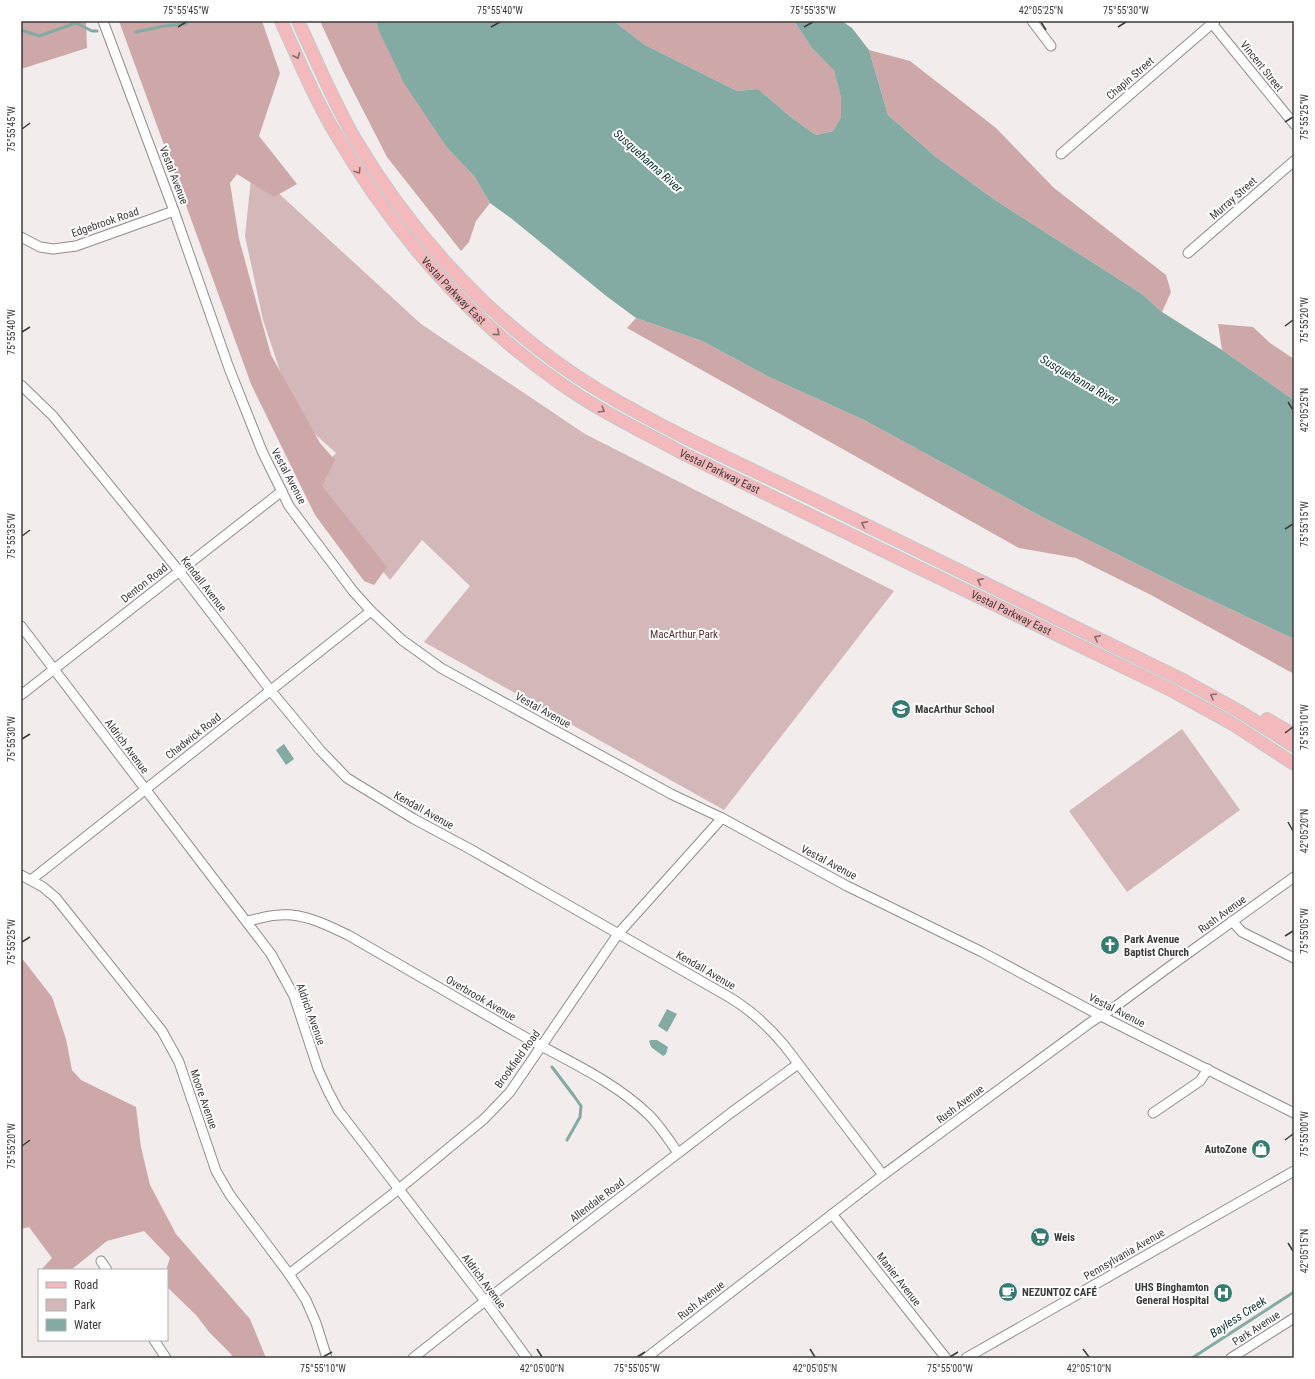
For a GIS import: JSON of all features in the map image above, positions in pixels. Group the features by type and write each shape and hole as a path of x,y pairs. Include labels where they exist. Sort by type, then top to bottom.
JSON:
{"main road":[{"name":"Vestal Parkway East","path":"281,21 333,130 377,200 416,250 448,285 491,328 519,352 560,383 605,412 684,454 1178,694 1231,723 1294,764"},
{"name":"Vestal Parkway East","path":"298,21 342,116 382,181 423,236 450,267 484,302 527,339 557,362 599,391 682,436 1180,678 1239,711 1294,746"},
{"path":"1239,711 1249,709 1294,735"}],"street":[{"name":"Vestal Avenue","path":"103,21 174,211 229,368 262,452 294,512 353,591 371,611 402,640 441,668 671,794 722,818 847,886 982,952 1101,1016 1294,1113"},
{"path":"1032,21 1051,46"},
{"name":"Vincent Street","path":"1213,22 1294,124"},
{"name":"Chapin Street","path":"1061,154 1213,22"},
{"name":"Murray Street","path":"1188,253 1294,161"},
{"name":"Edgebrook Road","path":"21,237 40,247 53,249 76,246 174,211"},
{"name":"Kendall Avenue","path":"21,385 53,416 179,570 271,691 320,750 347,778 414,819 470,849 749,1010 770,1029 883,1175"},
{"name":"Denton Road","path":"21,695 282,491"},
{"name":"Chadwick Road","path":"31,880 371,611"},
{"name":"Aldrich Avenue","path":"21,626 272,954 294,996 318,1069 338,1110 527,1358"},
{"name":"Brookfield Road","path":"289,1274 399,1189 484,1118 510,1092 618,934 722,818"},
{"name":"Moore Avenue","path":"21,875 43,887 56,898 162,1031 179,1062 216,1171 230,1195 289,1274 306,1300 316,1323 327,1358"},
{"name":"Rush Avenue","path":"646,1358 883,1175 1037,1061 1091,1022 1112,1009 1294,877"},
{"name":"Overbrook Avenue","path":"247,922 281,915 298,916 324,923 348,935 591,1073 626,1096 649,1115 678,1153"},
{"path":"1232,921 1242,932 1294,958"},
{"name":"Allendale Road","path":"413,1358 678,1153 798,1064"},
{"path":"1152,1113 1200,1081 1208,1069"},
{"name":"Pennsylvania Avenue","path":"966,1358 1294,1171"},
{"name":"Manier Avenue","path":"832,1214 946,1358"},
{"path":"101,1261 106,1269"},
{"name":"Park Avenue","path":"1231,1358 1294,1318"},
{"path":"155,1341 166,1358"}],"green space":[{"name":"MacArthur Park","path":"252,169 421,324 585,434 894,591 724,810 424,642 470,586 422,540 390,580 319,494 313,478 336,453 307,427 282,377 263,320 245,236"},
{"path":"1182,729 1240,810 1127,892 1069,811"}],"shaded area":[{"path":"21,21 86,21 87,48 21,69"},
{"path":"119,21 262,21 280,73 259,136 297,184 274,197 237,174 230,183 239,239 271,355 320,443 335,460 322,486 387,567 374,585 364,581 315,515 251,384"},
{"path":"320,21 376,21 378,29 448,149 474,176 490,203 476,221 469,242 461,251 387,157 343,71"},
{"path":"614,21 794,21 812,48 834,69 841,98 841,117 833,131 816,135 792,118 758,89 737,91 645,45"},
{"path":"869,50 910,61 996,128 1054,188 1166,275 1171,292 1162,312 1142,294 995,200 936,157 888,115"},
{"path":"636,318 702,341 769,377 864,420 1044,518 1179,585 1294,639 1294,674 1151,595 1076,558 1019,548 627,328"},
{"path":"1218,324 1253,327 1270,343 1294,359 1294,400 1222,350"},
{"path":"21,957 52,997 66,1039 72,1070 81,1080 136,1107 141,1147 150,1185 176,1234 250,1319 266,1358 233,1358 231,1354 209,1332 196,1315 168,1288 168,1269 166,1269 170,1258 144,1231 107,1241 72,1269 42,1269 52,1258 29,1227 21,1229"}],"water":[{"name":"Susquehanna River","path":"376,21 614,21 645,45 737,91 758,89 792,118 816,135 833,131 841,117 841,98 834,70 812,48 794,21 842,21 852,28 869,50 888,115 936,157 995,200 1142,294 1162,312 1222,350 1294,400 1294,639 1179,585 1044,518 864,420 769,377 702,341 636,318 490,203 474,176 448,149 404,83 378,29"},
{"path":"284,744 294,759 286,765 276,750"},
{"path":"667,1009 677,1014 667,1032 658,1026"},
{"path":"657,1040 668,1047 666,1054 663,1056 651,1047 649,1041"}],"waterway":[{"path":"136,32 164,26 185,24 190,21"},
{"path":"21,30 39,36 76,23 92,31 97,31"},
{"path":"552,1067 581,1106 580,1117 567,1140"},
{"name":"Bayless Creek","path":"1192,1358 1294,1292"}],"place":[{"name":"MacArthur School","path":"901,709"},
{"name":"Park Avenue Baptist Church","path":"1110,945"},
{"name":"AutoZone","path":"1261,1149"},
{"name":"Weis","path":"1040,1237"},
{"name":"NEZUNTOZ CAFÉ","path":"1008,1292"},
{"name":"UHS Binghamton General Hospital","path":"1223,1293"}]}
